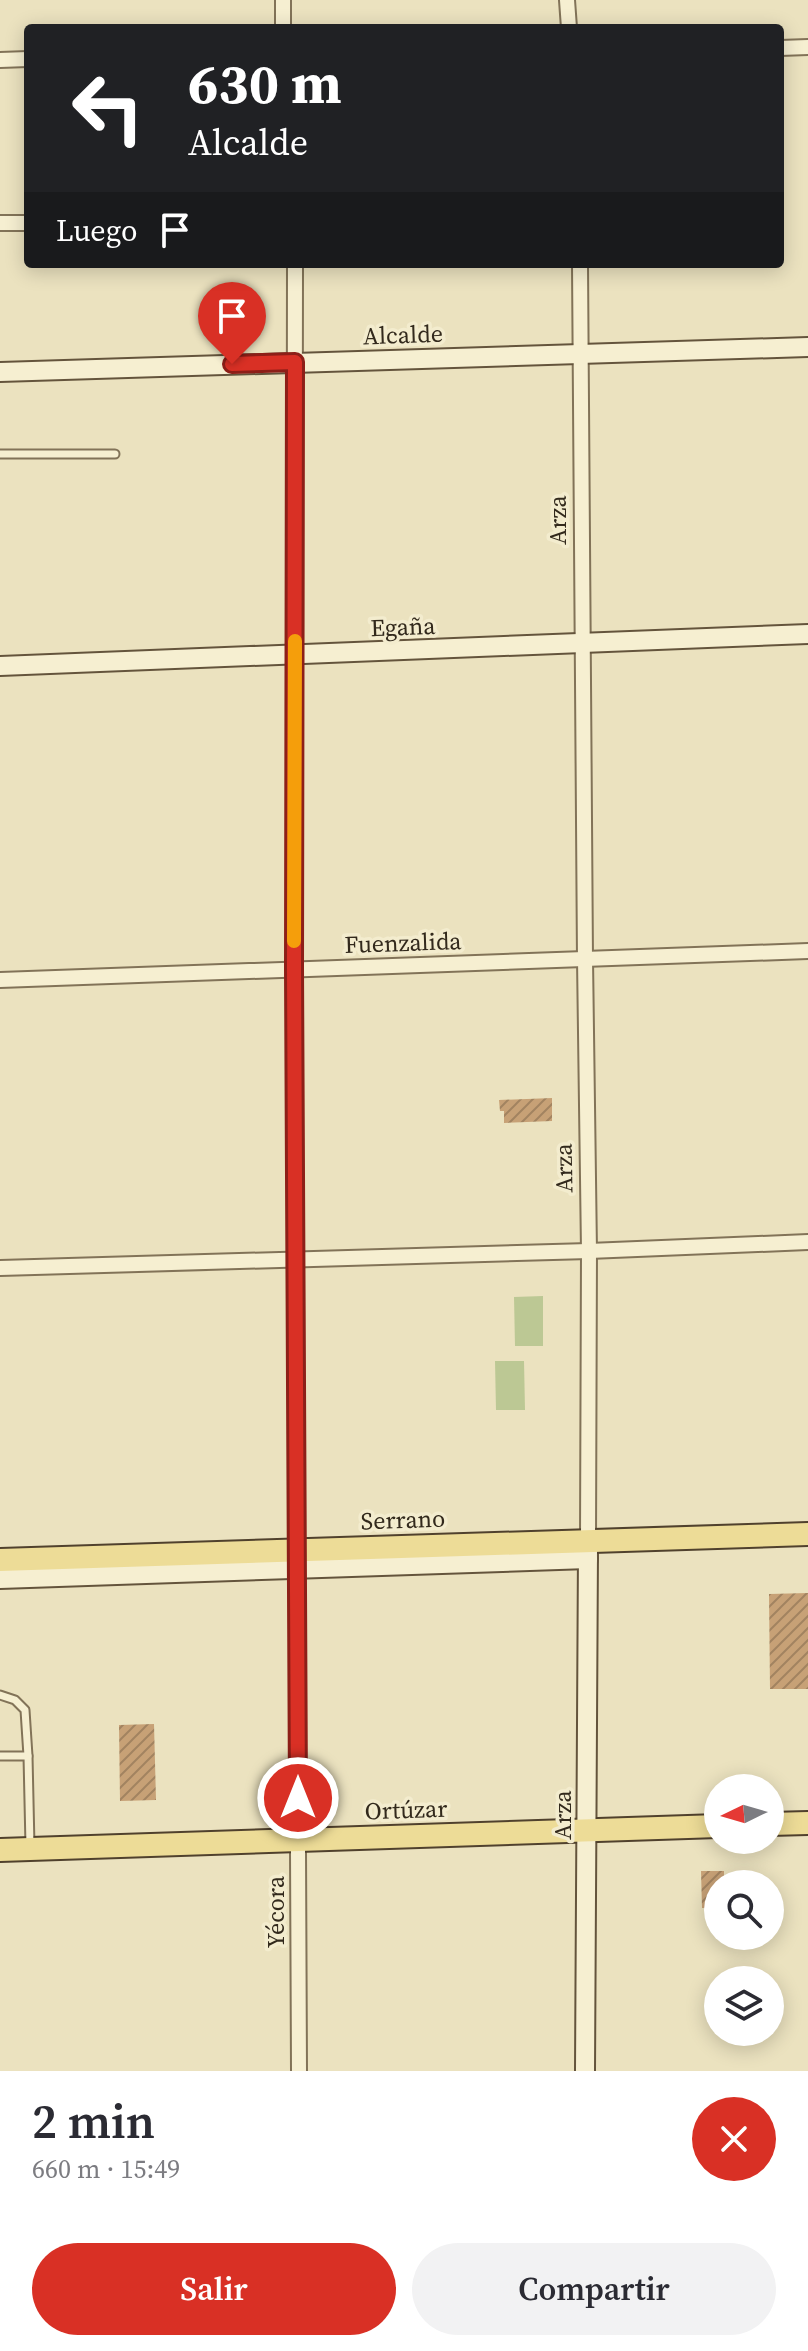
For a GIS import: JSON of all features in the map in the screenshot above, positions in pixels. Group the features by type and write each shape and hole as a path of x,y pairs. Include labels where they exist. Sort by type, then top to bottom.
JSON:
{"main road":[{"name":"Serrano","path":"0,1560 297,1560 588,1550 808,1534"},
{"path":"784,1824 808,1823"},
{"name":"Ortúzar","path":"0,1850 704,1826"}],"street":[{"path":"283,0 283,24"},
{"path":"567,0 569,24"},
{"path":"784,48 808,47"},
{"path":"0,60 24,59"},
{"path":"0,223 24,223"},
{"name":"Yécora","path":"295,268 294,968 299,2071"},
{"name":"Arza","path":"580,268 589,1251 585,2071"},
{"name":"Alcalde","path":"0,372 808,347"},
{"name":"Egaña","path":"0,666 808,634"},
{"name":"Fuenzalida","path":"0,980 808,951"},
{"path":"0,1268 808,1242"},
{"name":"Serrano","path":"0,1579 297,1560"}],"lane":[{"path":"0,454 115,454"},
{"path":"0,1695 15,1700 25,1710 30,1849"},
{"path":"0,1756 28,1756"}],"green space":[{"path":"543,1296 543,1346 515,1346 514,1297"},
{"path":"495,1361 524,1361 525,1410 496,1410"}],"building":[{"path":"552,1098 552,1121 504,1123 504,1111 500,1111 499,1100"},
{"path":"808,1593 808,1689 770,1689 769,1594"},
{"path":"154,1724 156,1800 120,1801 119,1725"},
{"path":"701,1871 704,1871 704,1908"}],"slow traffic":[{"path":"294,941 295,641"}],"route":[{"path":"232,364 295,362 298,1798"}]}
